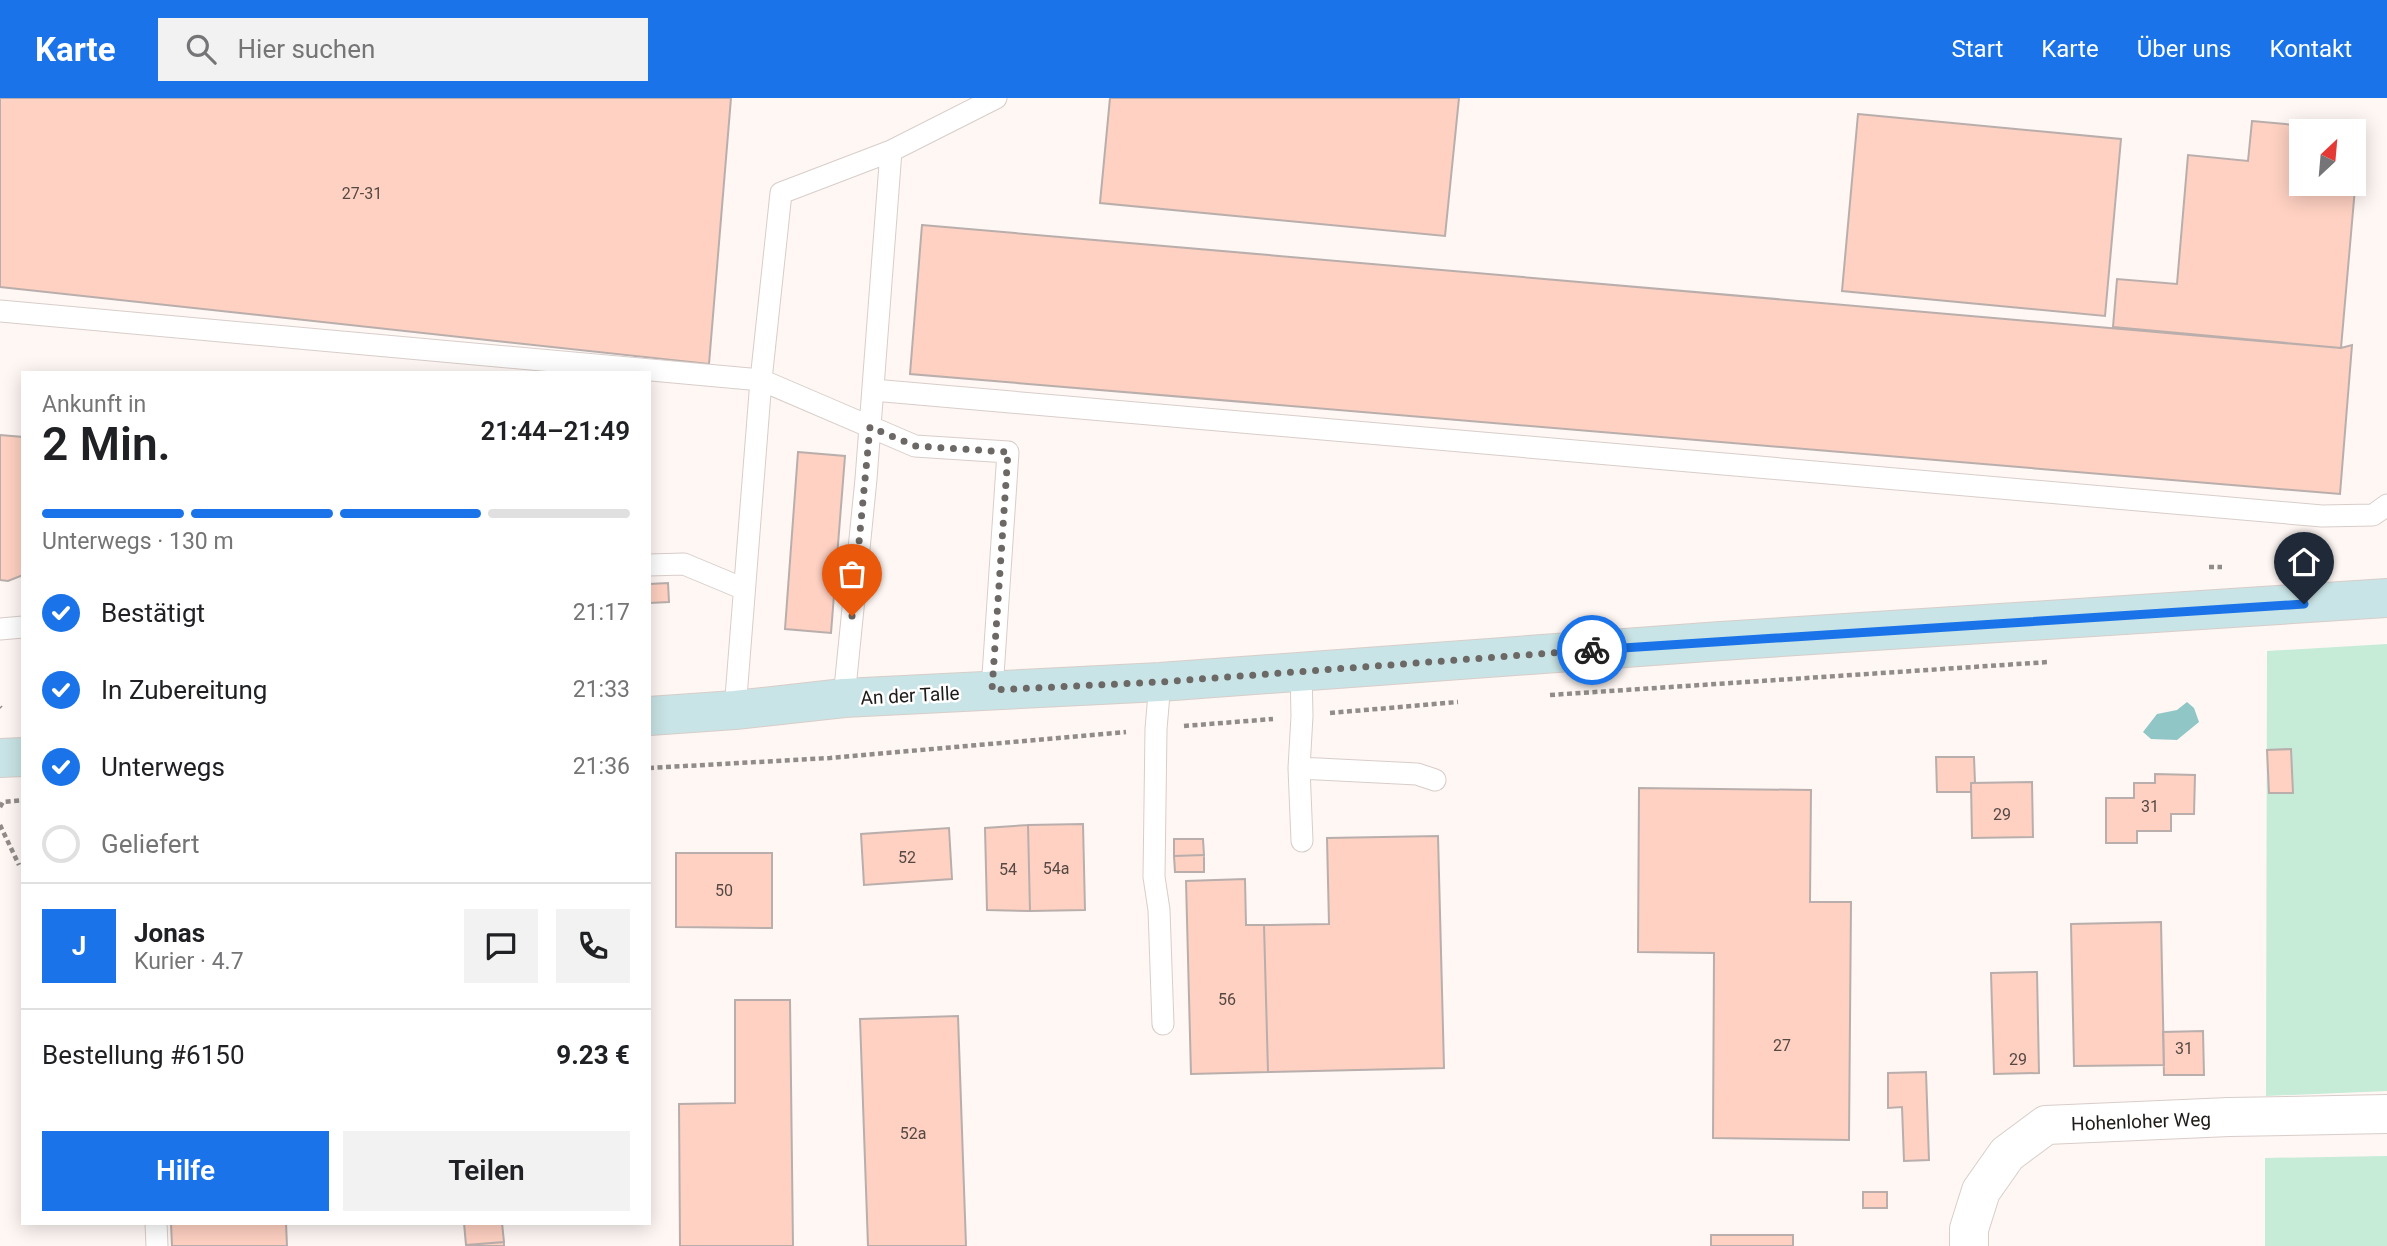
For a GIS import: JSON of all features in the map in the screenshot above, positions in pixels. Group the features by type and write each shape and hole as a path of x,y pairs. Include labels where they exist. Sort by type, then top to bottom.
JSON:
{"street":[{"name":"An der Talle","path":"651,716 844,698 1160,682 1301,670 2387,598"},
{"path":"0,758 21,757"},
{"name":"Hohenloher Weg","path":"1969,1246 1969,1229 1981,1191 2007,1154 2046,1125 2387,1114"}],"lane":[{"path":"735,710 761,380 781,193 891,151 996,98"},
{"path":"844,698 870,427 891,151"},
{"path":"0,311 761,380 915,446 1008,452 992,690"},
{"path":"873,390 2322,516 2373,515 2387,505"},
{"path":"651,565 684,565 744,589"},
{"path":"0,629 21,628"},
{"path":"1301,670 1299,768 1302,841"},
{"path":"1160,682 1156,729 1154,877 1159,910 1163,1024"},
{"path":"1299,768 1417,774 1435,780"},
{"path":"156,1225 157,1246"}],"path":[{"path":"1548,696 2057,661"},
{"path":"651,768 830,758 1465,702"},
{"path":"0,807 3,802 21,800"},
{"path":"0,825 19,865"}],"green space":[{"path":"2387,644 2387,1091 2266,1096 2267,651"},
{"path":"2387,1156 2387,1246 2265,1246 2265,1158"}],"water":[{"path":"2187,702 2194,708 2199,722 2177,740 2151,739 2143,732 2157,714 2177,710"}],"building":[{"path":"0,98 731,98 709,364 0,287"},
{"path":"1110,98 1459,98 1445,236 1100,203"},
{"path":"1858,114 2121,139 2105,316 1842,291"},
{"path":"2252,121 2289,124 2289,196 2354,196 2341,348 2113,327 2117,279 2177,284 2188,155 2248,161"},
{"path":"922,225 2341,348 2352,345 2340,494 910,374"},
{"path":"0,435 21,437 21,576 8,581 0,580"},
{"path":"798,452 845,456 831,633 785,629"},
{"path":"668,583 669,602 651,603 651,584"},
{"path":"2291,749 2293,793 2269,793 2267,750"},
{"path":"1936,757 1974,757 1975,783 1971,783 1971,792 1937,792"},
{"path":"2155,774 2195,775 2194,814 2171,814 2171,831 2137,831 2137,843 2106,843 2106,798 2134,798 2134,783 2155,783"},
{"path":"2032,782 2033,837 1972,838 1971,783"},
{"path":"1639,788 1811,790 1810,902 1851,902 1849,1140 1713,1138 1714,953 1638,952"},
{"path":"1083,824 1085,910 1030,911 1028,825"},
{"path":"1028,825 1030,911 987,910 985,828"},
{"path":"949,828 952,879 864,885 861,834"},
{"path":"1438,836 1444,1068 1268,1072 1264,925 1329,924 1327,838"},
{"path":"1174,839 1203,839 1204,855 1174,856"},
{"path":"676,853 772,853 772,928 676,927"},
{"path":"1204,855 1204,872 1175,872 1174,856"},
{"path":"1245,879 1246,925 1264,925 1268,1072 1191,1074 1186,881"},
{"path":"2161,922 2164,1065 2074,1066 2071,924"},
{"path":"2037,972 2039,1073 1994,1074 1991,973"},
{"path":"735,1000 790,1000 793,1246 680,1246 679,1104 735,1103"},
{"path":"958,1016 966,1246 868,1246 860,1019"},
{"path":"2203,1031 2204,1075 2164,1075 2163,1032"},
{"path":"1926,1072 1929,1160 1904,1161 1902,1107 1888,1108 1888,1073"},
{"path":"1863,1192 1887,1192 1887,1208 1863,1208"},
{"path":"171,1225 286,1225 287,1246 172,1246"},
{"path":"464,1225 502,1225 504,1242 466,1245"},
{"path":"1711,1235 1793,1235 1793,1246 1711,1246"},
{"path":"504,1242 504,1246 466,1245"}],"way so far":[{"path":"852,616 870,427 915,446 1008,452 992,690 1160,682 1592,650"}],"route":[{"path":"1592,650 2304,604"}]}
